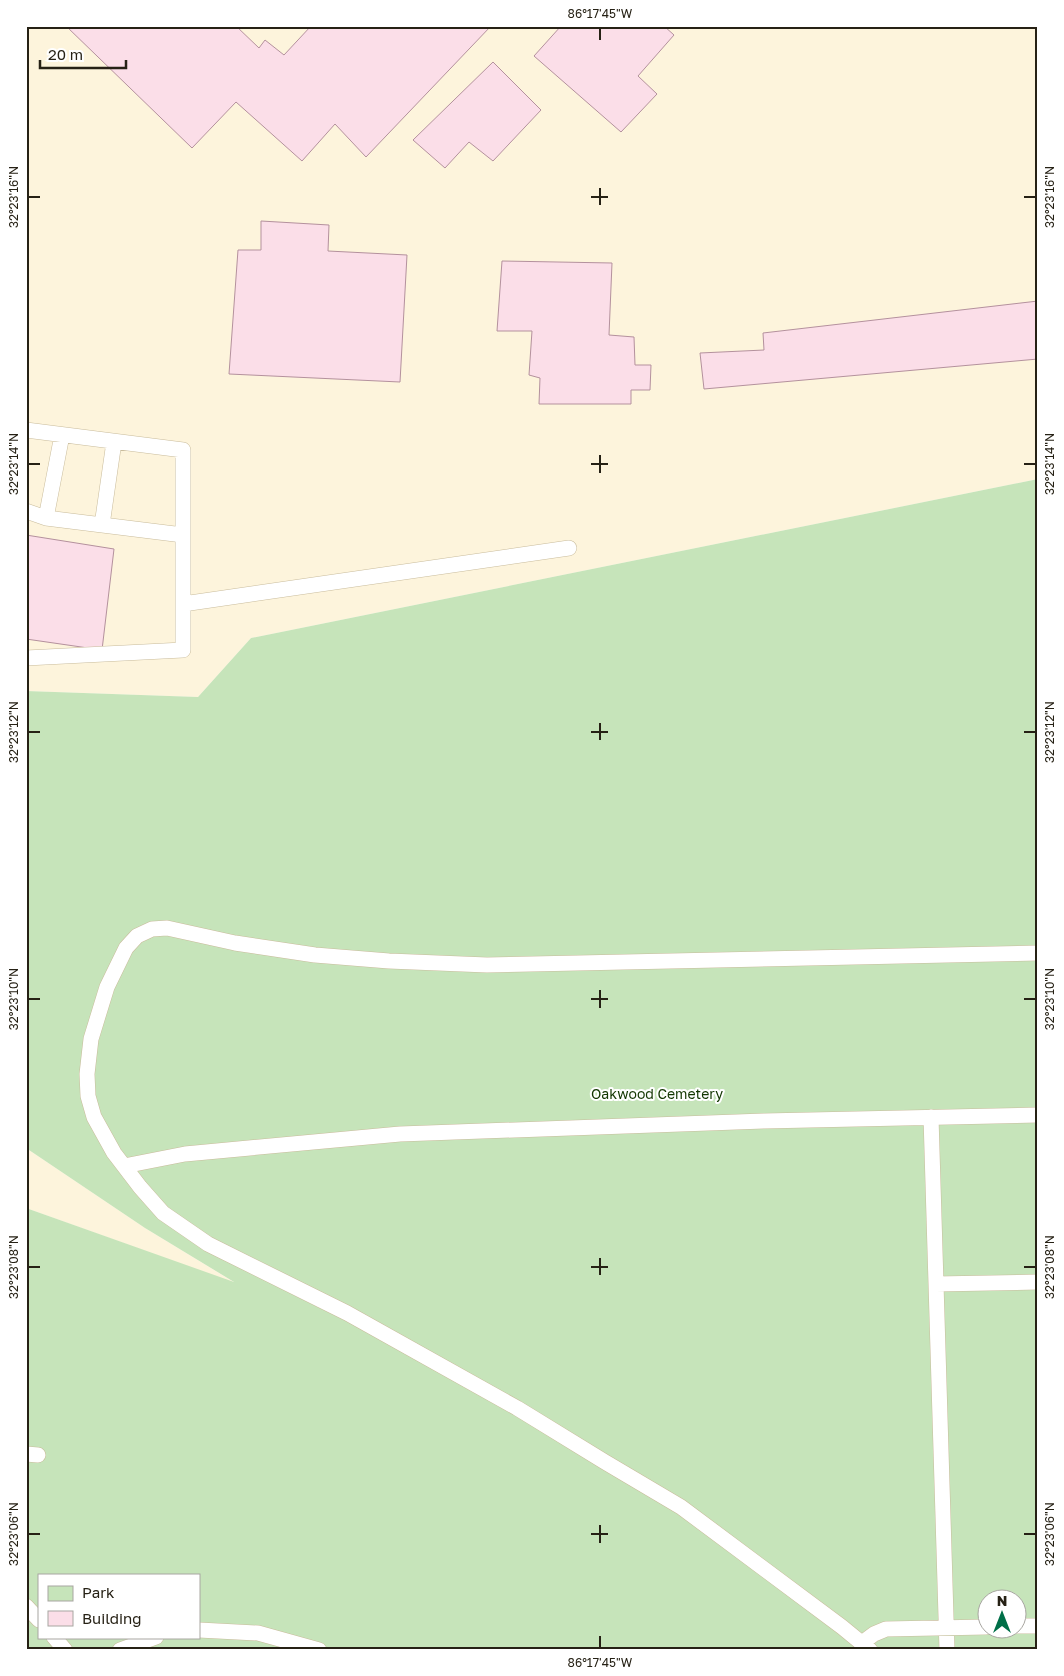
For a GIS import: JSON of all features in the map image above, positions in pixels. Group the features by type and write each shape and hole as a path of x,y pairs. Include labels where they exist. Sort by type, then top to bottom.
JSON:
{"lane":[{"path":"26,430 183,450 183,650 26,658"},
{"path":"46,518 62,435"},
{"path":"102,525 114,442"},
{"path":"26,511 46,518 183,535"},
{"path":"183,604 569,548"},
{"path":"976,1627 886,1630 874,1634 866,1647 682,1507 508,1403 347,1313 208,1244 163,1214 114,1153 94,1117 88,1096 87,1074 91,1039 108,987 126,948 137,936 152,929 167,928 235,943 315,955 388,961 477,964 1038,953"},
{"path":"124,1166 186,1154 400,1134 764,1121 1038,1115"},
{"path":"931,1117 947,1650"},
{"path":"936,1284 1038,1282"},
{"path":"26,1606 38,1619"},
{"path":"200,1630 258,1633 319,1650"},
{"path":"55,1638 65,1650"},
{"path":"120,1650 153,1638"}],"shaded area":[{"path":"26,26 1038,26 1038,479 251,638 198,697 26,691"},
{"path":"26,1148 145,1228 237,1284 26,1208"}],"green space":[{"name":"Oakwood Cemetery","path":"1038,479 1038,1650 26,1650 26,1208 234,1282 145,1228 26,1148 26,691 198,697 251,638"}],"building":[{"path":"66,26 236,26 259,48 265,40 284,55 311,26 491,26 366,157 335,124 302,161 236,102 192,148"},
{"path":"561,26 664,26 674,35 638,76 657,94 621,132 534,56"},
{"path":"493,62 541,110 493,161 469,142 445,168 413,140"},
{"path":"261,221 329,225 328,251 407,255 400,382 229,374 238,250 261,250"},
{"path":"502,261 612,263 609,335 634,337 635,365 651,365 650,390 631,390 631,404 539,404 540,378 529,375 532,331 497,331"},
{"path":"1038,301 1038,359 704,389 700,353 764,350 763,333"},
{"path":"26,535 114,549 102,650 26,639"}]}
